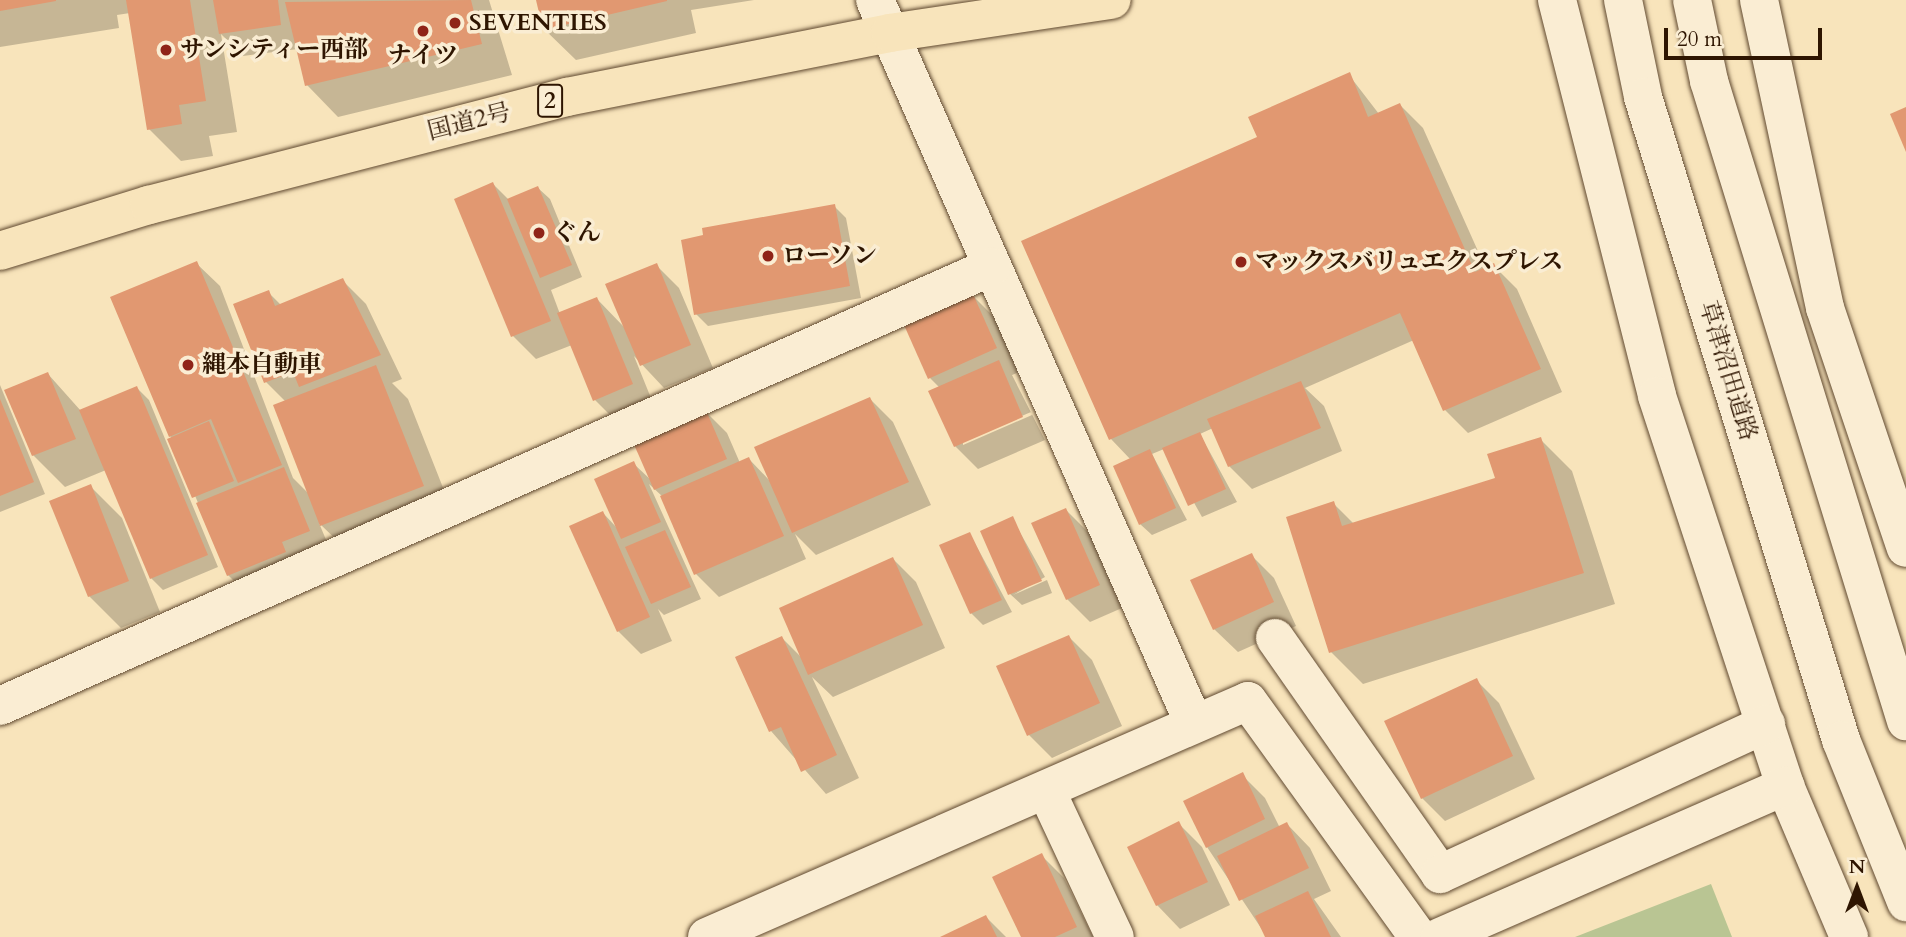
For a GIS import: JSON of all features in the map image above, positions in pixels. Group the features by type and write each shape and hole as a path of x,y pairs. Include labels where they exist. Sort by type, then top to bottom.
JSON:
{"highway":[{"name":"国道2号","path":"0,251 149,205 882,17 1112,0"}],"street":[{"path":"1557,0 1657,396 1785,786 1849,937"},
{"name":"草津沼田道路","path":"1622,0 1643,97 1841,740 1906,902"},
{"path":"1692,0 1709,81 1904,718"},
{"path":"1759,0 1825,308 1906,548"},
{"path":"882,17 1194,724"},
{"path":"0,706 991,267"},
{"path":"1275,638 1440,874 1766,724"},
{"path":"706,937 1248,701 1419,937"},
{"path":"1440,937 1785,786"},
{"path":"1046,790 1115,937"}],"green space":[{"path":"1711,884 1732,937 1575,937"}],"building":[{"path":"0,0 56,0 56,1 0,11"},
{"name":"サンシティー西部","path":"126,0 190,0 206,101 179,105 182,124 147,130"},
{"path":"213,0 278,0 281,25 219,34"},
{"path":"471,0 482,44 305,86 285,2"},
{"path":"536,0 667,0 667,1 543,30"},
{"path":"1350,72 1368,117 1400,103 1475,272 1494,263 1541,369 1443,411 1400,313 1109,440 1021,241 1257,137 1248,117"},
{"path":"1906,107 1906,152 1890,114"},
{"path":"493,182 551,321 511,337 454,199"},
{"path":"538,186 572,265 540,278 507,199"},
{"path":"835,204 850,286 694,315 681,240 703,235 702,228"},
{"path":"197,261 282,465 238,483 211,419 169,437 110,297"},
{"path":"657,263 691,345 640,366 605,284"},
{"path":"343,278 381,355 299,387 293,372 264,383 233,304 269,290 275,306"},
{"path":"973,294 997,348 928,379 904,325"},
{"path":"597,297 633,384 593,401 557,313"},
{"path":"999,360 1023,417 954,447 928,391"},
{"path":"376,365 424,486 320,526 273,405"},
{"path":"48,372 76,439 32,456 4,390"},
{"path":"1301,381 1321,428 1228,467 1207,419"},
{"path":"137,386 208,555 150,579 79,410"},
{"path":"870,397 909,482 792,533 754,447"},
{"path":"0,399 34,482 0,496"},
{"path":"705,408 727,459 654,490 632,440"},
{"path":"209,421 234,481 192,498 167,439"},
{"path":"1200,432 1226,489 1188,506 1162,448"},
{"path":"1541,437 1584,573 1329,653 1286,517 1334,501 1342,526 1495,478 1487,454"},
{"path":"1150,449 1176,508 1139,525 1113,466"},
{"path":"749,457 784,536 694,575 660,496"},
{"path":"634,461 661,522 621,539 594,479"},
{"path":"284,467 310,531 282,542 286,552 227,576 196,503"},
{"path":"91,484 129,581 88,597 49,501"},
{"path":"1066,508 1100,585 1066,600 1031,523"},
{"path":"603,511 650,617 617,632 569,526"},
{"path":"1013,516 1042,581 1008,595 980,531"},
{"path":"665,530 691,587 651,604 625,547"},
{"path":"970,532 1002,600 970,614 939,545"},
{"path":"1252,553 1274,602 1213,630 1190,580"},
{"path":"893,557 923,625 808,675 779,608"},
{"path":"1069,635 1100,703 1027,736 996,666"},
{"path":"782,636 837,755 801,772 781,727 769,732 735,657"},
{"path":"1477,678 1513,756 1421,799 1384,721"},
{"path":"1243,772 1265,819 1206,848 1183,801"},
{"path":"1179,821 1208,882 1156,906 1127,847"},
{"path":"1287,822 1309,868 1239,901 1217,856"},
{"path":"1042,853 1077,927 1055,937 1021,937 992,877"},
{"path":"1308,891 1331,937 1265,937 1255,916"},
{"path":"986,915 997,937 940,937"}],"place":[{"name":"SEVENTIES","path":"455,23"},
{"name":"ナイツ","path":"423,31"},
{"name":"サンシティー西部","path":"166,50"},
{"name":"ぐん","path":"539,233"},
{"name":"ローソン","path":"768,256"},
{"name":"マックスバリュエクスプレス","path":"1241,262"},
{"name":"縄本自動車","path":"188,365"}]}
